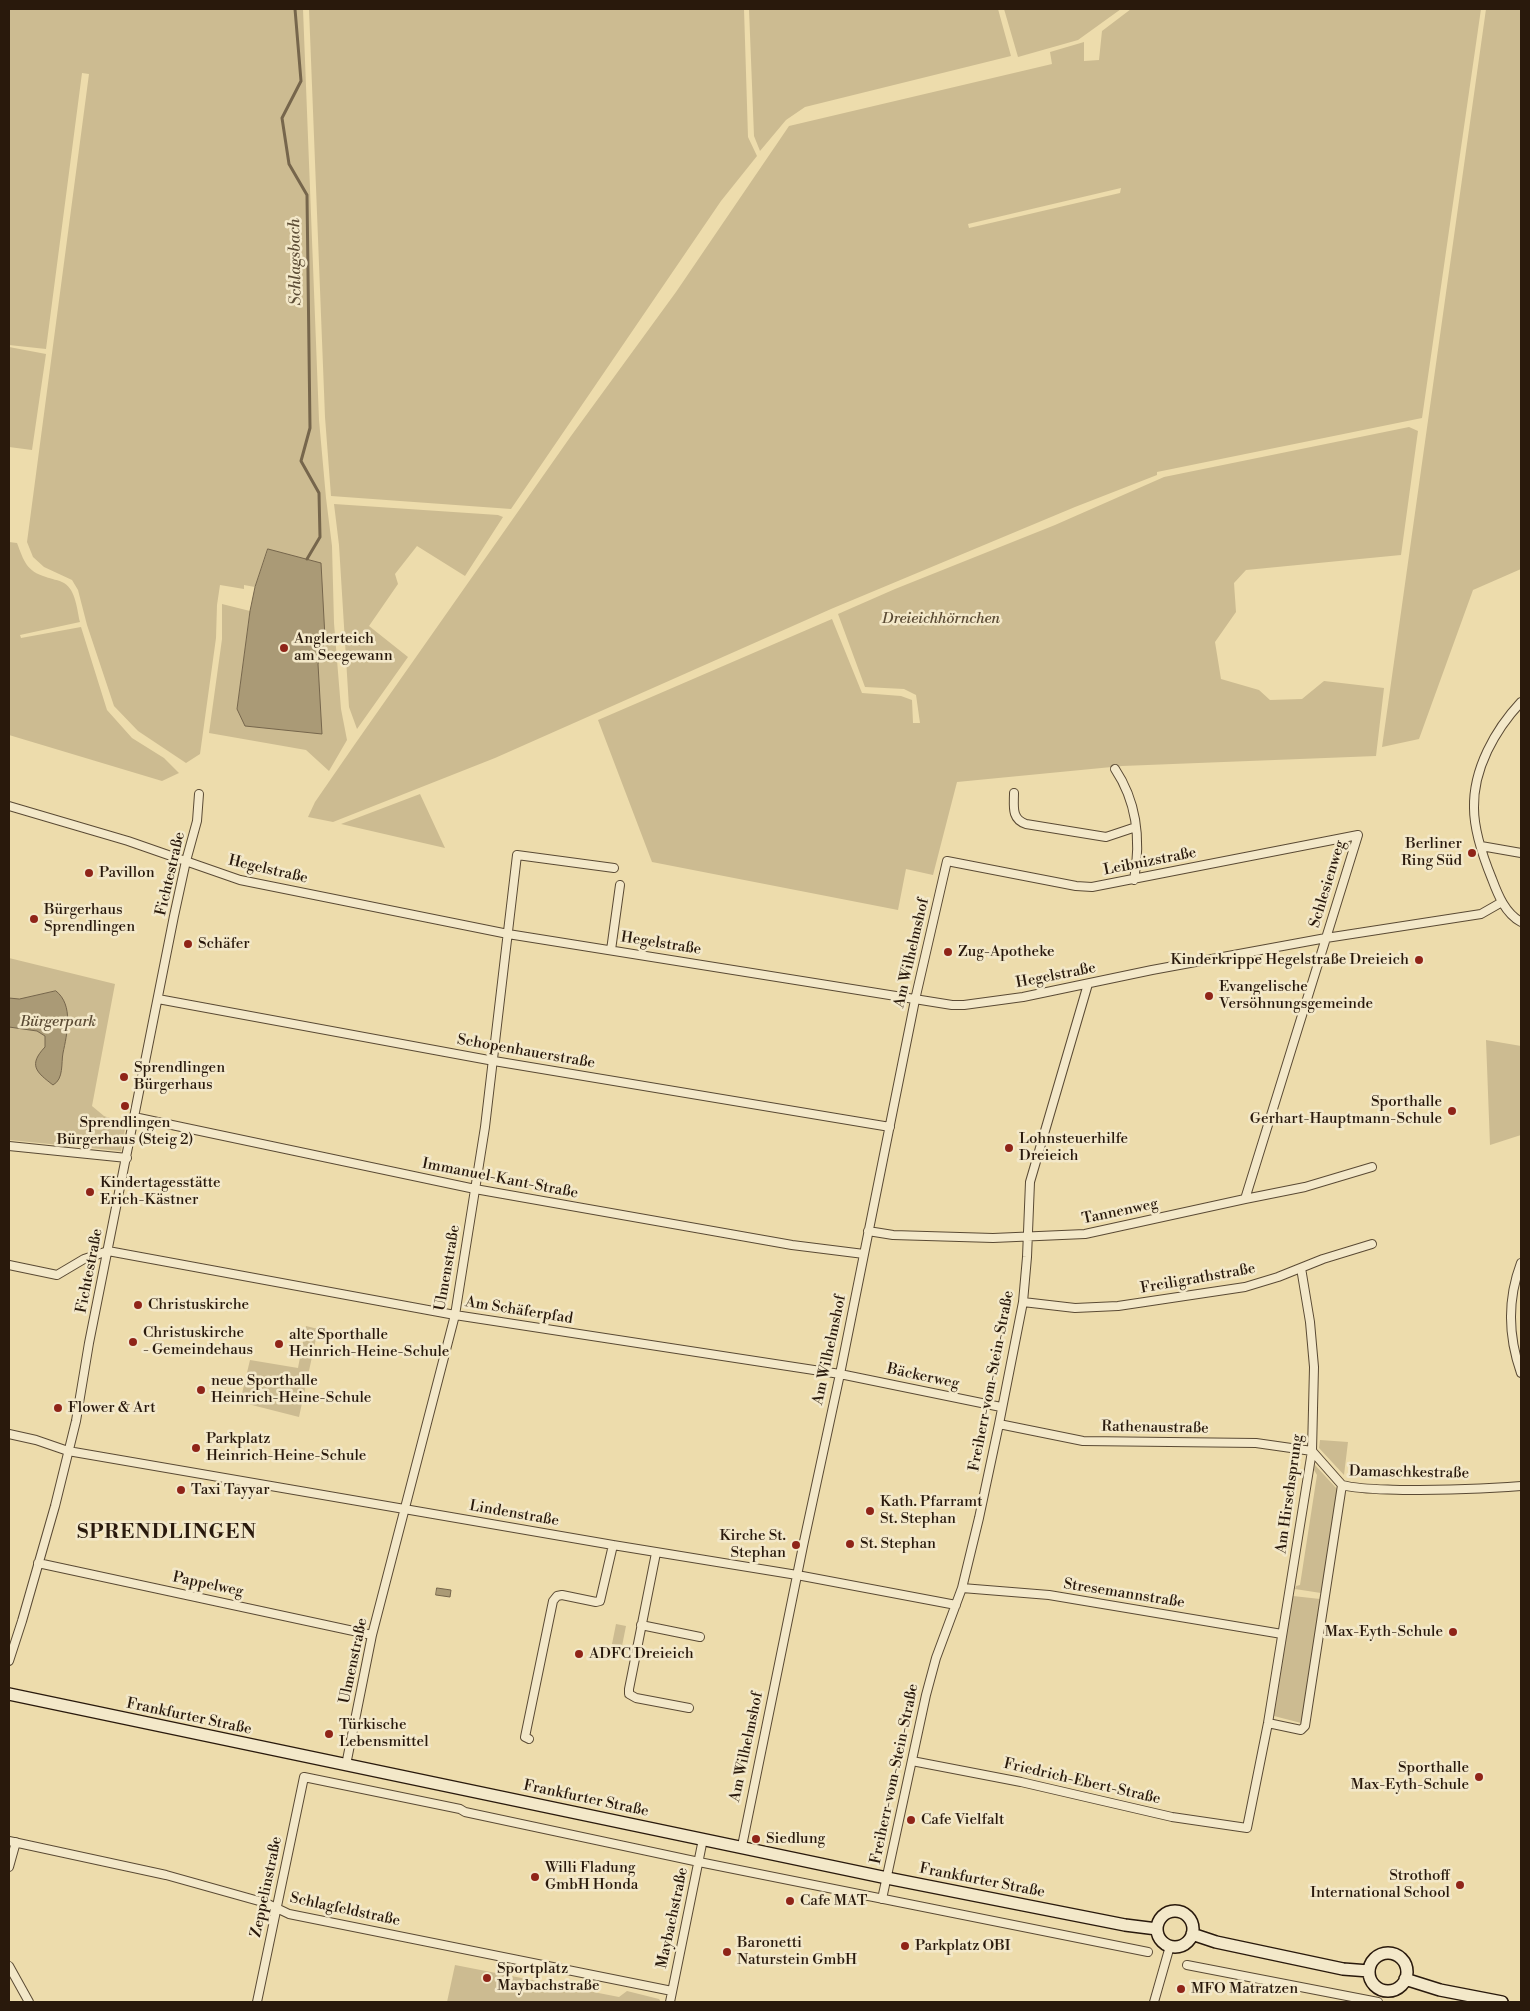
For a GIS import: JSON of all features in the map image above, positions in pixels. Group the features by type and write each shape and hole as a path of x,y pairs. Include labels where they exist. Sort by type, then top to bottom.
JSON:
{"street":[{"path":"1521,702 1505,721 1495,737 1481,769 1476,786 1474,810 1484,860 1502,902 1514,918 1521,922"},
{"path":"1115,769 1124,783 1131,802 1136,827 1137,853 1134,880"},
{"path":"1014,793 1014,814 1016,819 1026,824 1106,837 1136,827"},
{"name":"Fichtestraße","path":"9,1661 38,1563 81,1397 89,1342 186,860 198,821 199,794"},
{"name":"Hegelstraße","path":"9,806 186,860 240,880 508,934 915,1000 964,1005 1023,997 1326,938 1481,914 1502,902"},
{"name":"Leibnizstraße","path":"947,861 1086,888 1358,835"},
{"name":"Schlesienweg","path":"1245,1198 1358,835"},
{"path":"1481,846 1521,854"},
{"name":"Ulmenstraße","path":"346,1765 372,1635 454,1315 494,1060 517,855 614,868"},
{"name":"Am Wilhelmshof","path":"742,1846 915,1000 947,861"},
{"name":"Hegelstraße","path":"611,950 620,885"},
{"name":"Freiherr-vom-Stein-Straße","path":"882,1899 931,1676 962,1588 999,1424 1023,1302 1030,1182 1088,984"},
{"name":"Schopenhauerstraße","path":"158,999 494,1060 890,1127"},
{"name":"Immanuel-Kant-Straße","path":"134,1117 475,1189 792,1245 864,1254"},
{"path":"9,1146 127,1158"},
{"name":"Tannenweg","path":"868,1232 944,1237 1028,1237 1085,1234 1245,1198 1305,1187 1372,1167"},
{"name":"Freiligrathstraße","path":"1023,1302 1075,1308 1118,1306 1245,1287 1278,1278 1301,1268 1372,1244"},
{"path":"9,1265 57,1275 84,1259 108,1251"},
{"name":"Am Schäferpfad","path":"108,1251 454,1315 840,1374"},
{"path":"1521,1263 1513,1291 1510,1316 1513,1343 1521,1373"},
{"name":"Am Hirschsprung","path":"1247,1828 1268,1723 1312,1451 1314,1367 1310,1322 1301,1268"},
{"name":"Bäckerweg","path":"840,1374 1001,1407"},
{"name":"Rathenaustraße","path":"999,1424 1084,1441 1256,1443 1312,1451"},
{"name":"Lindenstraße","path":"9,1434 36,1440 68,1451 656,1553 796,1575 956,1605"},
{"name":"Damaschkestraße","path":"1312,1451 1342,1485 1368,1489 1430,1490 1521,1486"},
{"path":"1268,1723 1300,1730 1305,1726 1342,1485"},
{"path":"529,1739 525,1737 553,1602 557,1596 562,1595 596,1602 600,1600 613,1545"},
{"path":"656,1553 629,1694 636,1698 690,1708"},
{"name":"Pappelweg","path":"38,1563 372,1635"},
{"name":"Stresemannstraße","path":"962,1588 1049,1595 1282,1634"},
{"path":"641,1625 700,1637"},
{"name":"Frankfurter Straße","path":"9,1694 742,1846 887,1878 1125,1925 1157,1929"},
{"name":"Friedrich-Ebert-Straße","path":"912,1761 1021,1782 1172,1816 1247,1828"},
{"name":"Zeppelinstraße","path":"258,2002 304,1777 460,1809 465,1812 698,1862"},
{"name":"Maybachstraße","path":"670,2002 703,1839"},
{"path":"9,1867 12,1842"},
{"name":"Schlagfeldstraße","path":"12,1842 135,1867 266,1903 289,1914 672,1991"},
{"path":"698,1862 1148,1952"},
{"path":"1178,1911 1192,1922 1192,1934 1182,1945 1170,1946 1160,1938 1157,1929 1161,1917 1166,1913 1178,1911"},
{"path":"1192,1934 1216,1942 1334,1967 1369,1971"},
{"path":"1154,2002 1170,1946"},
{"path":"1386,1953 1398,1956 1406,1966 1405,1979 1402,1984 1392,1990 1381,1990 1372,1982 1369,1971 1376,1957 1386,1953"},
{"path":"1187,1965 1378,2002"},
{"path":"9,1966 29,2002"},
{"path":"1405,1979 1440,1990 1502,2002"}],"green space":[{"path":"9,9 303,9 319,420 332,546 334,623 341,709 347,740 329,771 306,750 209,733 222,639 222,604 250,611 237,709 318,664 325,638 268,549 255,587 244,585 244,589 220,585 216,638 200,754 186,763 138,731 114,706 87,625 78,590 72,580 44,567 33,557 27,542 89,74 82,73 46,349 9,345"},
{"path":"309,9 744,9 748,137 757,156 721,201 511,509 331,496 325,417"},
{"path":"749,9 998,9 1011,56 805,107 786,120 760,151 754,136"},
{"path":"1004,9 1121,9 1078,40 1018,57"},
{"path":"1131,9 1481,9 1422,418 1157,472 1157,475 1075,507 831,609 495,758 333,822 308,817 315,802 355,744 571,436 676,292 789,126 1052,64 1050,52 1084,42 1084,61 1099,60 1102,31","holes":["1121,188 1120,193 969,228 968,224"]},
{"path":"1486,9 1521,9 1521,569 1473,590 1419,739 1382,747"},
{"path":"9,347 46,354 32,450 9,447"},
{"name":"Dreieichhörnchen","path":"1409,427 1418,431 1401,555 1246,570 1234,583 1236,612 1215,642 1221,679 1259,690 1270,700 1302,699 1324,681 1384,688 1376,756 1122,766 957,782 933,875 906,869 898,910 652,862 598,720 832,619 862,693 901,696 912,700 913,723 920,723 916,695 904,689 865,687 838,614 895,589 1055,525 1164,477"},
{"path":"334,504 498,515 503,517 465,576 417,546 395,574 398,584 369,626 408,657 357,729 349,707 339,545"},
{"path":"9,542 17,543 24,560 34,572 68,586 75,601 80,622 20,635 21,638 81,627 107,710 132,738 164,758 179,773 162,781 9,735"},
{"path":"420,794 445,848 341,824"},
{"name":"Bürgerpark","path":"9,958 115,984 92,1106 104,1116 126,1124 121,1151 9,1140"},
{"path":"1486,1040 1521,1046 1521,1135 1490,1145"},
{"path":"306,1326 318,1329 299,1417 240,1402 250,1360 298,1368"},
{"path":"1320,1440 1348,1442 1344,1475 1319,1448"},
{"path":"1315,1465 1337,1489 1321,1593 1295,1589 1296,1586 1300,1585 1317,1475 1314,1470"},
{"path":"1293,1596 1320,1599 1301,1723 1274,1716"},
{"path":"616,1624 626,1626 622,1646 612,1644"},
{"name":"Sportplatz Maybachstraße","path":"455,1965 619,1997 627,1991 659,1999 661,2002 447,2002"}],"shaded area":[{"name":"Anglerteich am Seegewann","path":"268,549 321,563 325,638 318,664 322,734 245,726 237,709 250,611 255,587"},
{"path":"56,991 62,997 65,1004 68,1020 60,1075 57,1082 53,1085 36,1068 37,1059 45,1047 45,1036 37,1031 9,1027 9,998 19,999"},
{"path":"437,1588 451,1590 450,1597 436,1595"}],"waterway":[{"name":"Schlagsbach","path":"295,9 301,81 282,118 289,164 307,195 310,428 301,461 319,493 320,537 307,559"}],"place":[{"name":"Anglerteich am Seegewann","path":"284,648"},
{"name":"Berliner Ring Süd","path":"1472,853"},
{"name":"Pavillon","path":"89,873"},
{"name":"Bürgerhaus Sprendlingen","path":"34,919"},
{"name":"Schäfer","path":"188,944"},
{"name":"Zug-Apotheke","path":"948,952"},
{"name":"Kinderkrippe Hegelstraße Dreieich","path":"1419,960"},
{"name":"Evangelische Versöhnungsgemeinde","path":"1209,996"},
{"name":"Sprendlingen Bürgerhaus","path":"124,1077"},
{"name":"Sprendlingen Bürgerhaus (Steig 2)","path":"125,1106"},
{"name":"Sporthalle Gerhart-Hauptmann-Schule","path":"1452,1111"},
{"name":"Lohnsteuerhilfe Dreieich","path":"1009,1148"},
{"name":"Kindertagesstätte Erich-Kästner","path":"90,1192"},
{"name":"Christuskirche","path":"138,1305"},
{"name":"Christuskirche - Gemeindehaus","path":"133,1342"},
{"name":"alte Sporthalle Heinrich-Heine-Schule","path":"279,1344"},
{"name":"neue Sporthalle Heinrich-Heine-Schule","path":"201,1390"},
{"name":"Flower & Art","path":"58,1408"},
{"name":"Parkplatz Heinrich-Heine-Schule","path":"196,1448"},
{"name":"Taxi Tayyar","path":"181,1490"},
{"name":"Kath. Pfarramt St. Stephan","path":"870,1511"},
{"name":"St. Stephan","path":"850,1544"},
{"name":"Kirche St. Stephan","path":"796,1545"},
{"name":"Max-Eyth-Schule","path":"1453,1632"},
{"name":"ADFC Dreieich","path":"579,1654"},
{"name":"Türkische Lebensmittel","path":"329,1734"},
{"name":"Sporthalle Max-Eyth-Schule","path":"1479,1777"},
{"name":"Cafe Vielfalt","path":"911,1820"},
{"name":"Siedlung","path":"756,1839"},
{"name":"Willi Fladung GmbH Honda","path":"535,1877"},
{"name":"Strothoff International School","path":"1460,1885"},
{"name":"Cafe MAT","path":"790,1901"},
{"name":"Parkplatz OBI","path":"905,1946"},
{"name":"Baronetti Naturstein GmbH","path":"727,1952"},
{"name":"Sportplatz Maybachstraße","path":"487,1978"},
{"name":"MFO Matratzen","path":"1181,1989"}],"district":[{"name":"SPRENDLINGEN","path":"167,1533"}]}
